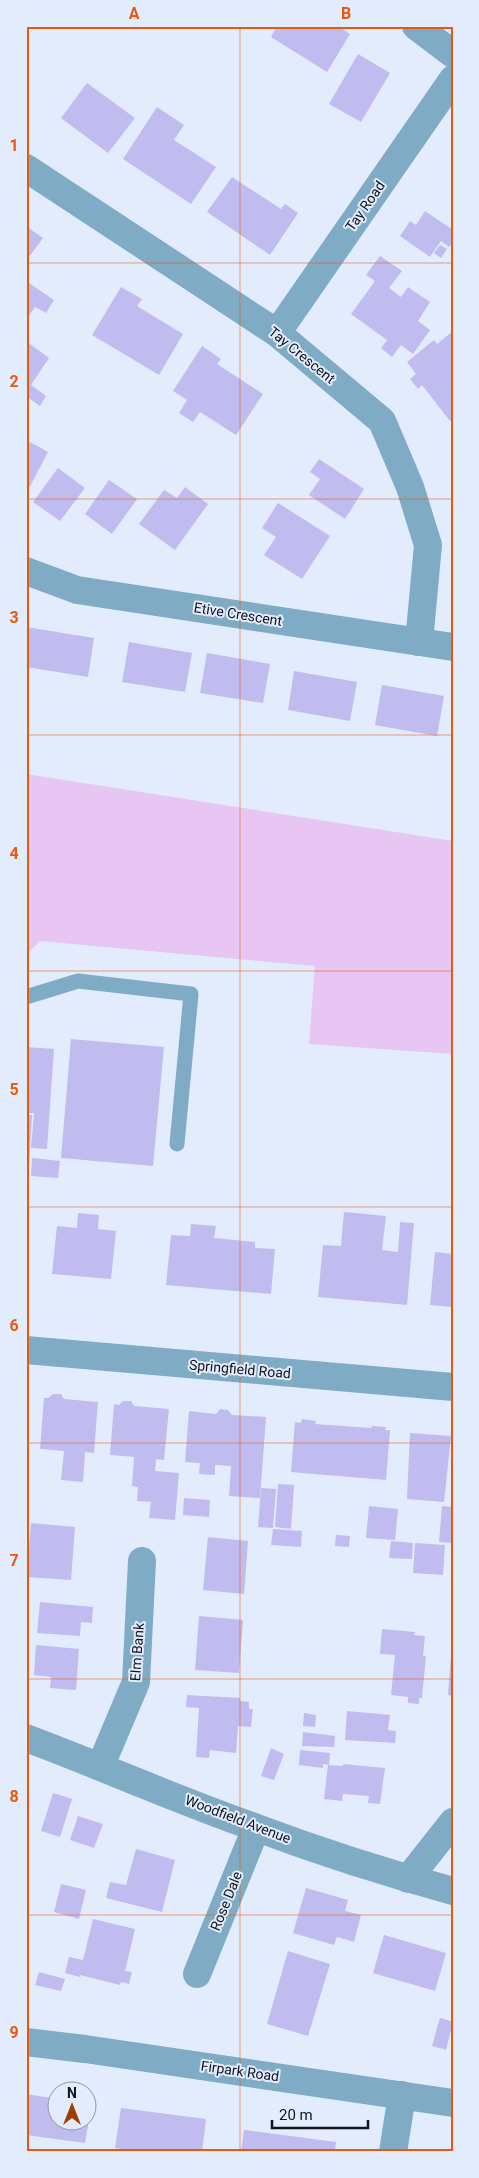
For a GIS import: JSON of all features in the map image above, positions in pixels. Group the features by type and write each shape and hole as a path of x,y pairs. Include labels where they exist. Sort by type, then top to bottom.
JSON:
{"street":[{"path":"416,26 453,54"},
{"name":"Tay Road","path":"277,333 453,79"},
{"name":"Tay Crescent","path":"26,168 277,333 382,421 410,487 428,545 420,642"},
{"name":"Etive Crescent","path":"26,571 76,590 453,647"},
{"name":"Springfield Road","path":"26,1350 453,1387"},
{"name":"Elm Bank","path":"101,1765 136,1682 142,1561"},
{"name":"Woodfield Avenue","path":"26,1738 101,1765 256,1828 408,1879 453,1891"},
{"path":"408,1879 453,1822"},
{"name":"Rose Dale","path":"197,1974 256,1828"},
{"name":"Firpark Road","path":"26,2042 453,2103"},
{"path":"393,2152 402,2095"}],"lane":[{"path":"26,998 78,981 192,994 177,1144"}],"shaded area":[{"path":"26,774 453,841 453,1054 309,1044 315,966 40,941 26,955"}],"building":[{"path":"277,26 338,26 350,34 327,72 271,37"},
{"path":"358,54 390,73 361,122 329,104"},
{"path":"87,83 135,118 108,153 61,118"},
{"path":"157,107 184,125 174,140 216,167 191,204 123,159"},
{"path":"232,177 281,209 285,204 298,213 270,255 207,212"},
{"path":"425,211 453,230 453,242 449,247 441,241 430,257 400,236 410,221 416,225"},
{"path":"26,226 43,238 26,261"},
{"path":"440,245 447,249 441,258 434,253"},
{"path":"380,256 402,271 389,288 401,297 408,287 430,302 418,321 430,330 413,354 401,345 392,357 381,348 387,340 351,314 375,281 366,275"},
{"path":"26,281 54,300 46,313 35,307 26,320"},
{"path":"121,287 142,299 137,306 183,334 159,375 92,335"},
{"path":"453,331 453,419 450,421 422,385 418,389 410,379 416,374 407,362 434,340 437,344"},
{"path":"26,341 49,358 31,385 46,396 40,406 26,396"},
{"path":"202,346 221,359 217,364 263,394 236,435 200,412 193,422 179,413 187,400 173,391"},
{"path":"26,440 48,452 28,490 26,490"},
{"path":"319,459 364,489 345,519 309,495 320,479 310,472"},
{"path":"58,468 85,488 60,521 33,502"},
{"path":"109,480 137,499 112,534 85,514"},
{"path":"185,487 208,504 175,550 139,524 164,490 177,498"},
{"path":"278,503 330,536 302,579 264,555 276,537 262,528"},
{"path":"26,627 94,638 88,677 26,667"},
{"path":"129,642 192,653 185,692 122,682"},
{"path":"207,653 270,664 263,703 200,693"},
{"path":"294,671 357,682 350,721 288,710"},
{"path":"382,685 444,696 437,736 375,725"},
{"path":"71,1039 164,1047 153,1166 61,1158"},
{"path":"26,1047 54,1049 47,1149 31,1148 34,1113 26,1113"},
{"path":"26,1115 32,1115 29,1167 26,1167"},
{"path":"32,1158 60,1161 58,1178 31,1176"},
{"path":"344,1212 386,1216 382,1250 398,1252 400,1222 414,1223 407,1305 318,1297 323,1245 341,1246"},
{"path":"78,1213 99,1215 98,1229 116,1231 111,1279 52,1274 57,1226 77,1228"},
{"path":"191,1224 216,1226 214,1238 255,1242 255,1248 275,1249 271,1294 166,1285 171,1235 190,1236"},
{"path":"435,1252 453,1254 453,1307 430,1305"},
{"path":"53,1394 61,1394 64,1399 98,1402 94,1453 85,1452 83,1482 61,1480 64,1451 40,1449 44,1398 48,1398"},
{"path":"123,1401 131,1401 134,1406 169,1409 164,1460 156,1459 155,1471 179,1473 175,1520 149,1518 151,1502 137,1501 138,1487 132,1486 134,1457 110,1455 114,1404 119,1405"},
{"path":"220,1409 228,1410 232,1415 266,1417 260,1498 229,1496 231,1466 215,1465 215,1475 199,1474 200,1463 185,1462 189,1411 216,1414"},
{"path":"302,1419 316,1421 315,1424 371,1428 372,1426 386,1427 385,1430 390,1430 386,1480 291,1472 295,1422 301,1423"},
{"path":"410,1433 451,1436 444,1502 407,1499"},
{"path":"278,1484 294,1485 291,1529 275,1527"},
{"path":"261,1488 276,1489 273,1528 258,1527"},
{"path":"184,1498 210,1500 209,1517 183,1515"},
{"path":"369,1506 398,1509 395,1540 366,1538"},
{"path":"442,1506 453,1507 453,1543 439,1542"},
{"path":"31,1523 75,1527 71,1580 27,1577"},
{"path":"273,1529 302,1531 301,1547 271,1545"},
{"path":"336,1535 350,1536 349,1547 335,1546"},
{"path":"208,1537 248,1541 244,1594 203,1590"},
{"path":"391,1541 413,1543 412,1559 389,1558"},
{"path":"415,1543 445,1545 443,1575 413,1573"},
{"path":"40,1602 93,1607 92,1623 81,1622 80,1636 37,1633"},
{"path":"199,1616 243,1620 239,1673 195,1670"},
{"path":"382,1629 415,1632 414,1635 425,1636 423,1656 426,1656 422,1698 419,1698 419,1704 408,1703 408,1697 391,1695 395,1655 380,1654"},
{"path":"36,1645 79,1649 76,1690 50,1688 51,1677 34,1675"},
{"path":"451,1656 453,1656 453,1696 448,1695"},
{"path":"187,1695 240,1698 240,1701 249,1702 249,1709 253,1709 251,1727 238,1726 236,1753 210,1750 209,1758 196,1757 199,1708 186,1707"},
{"path":"347,1711 390,1715 388,1730 396,1731 395,1743 345,1740"},
{"path":"304,1713 316,1715 315,1727 303,1726"},
{"path":"303,1732 335,1736 334,1747 302,1746"},
{"path":"271,1748 284,1754 274,1780 261,1776"},
{"path":"300,1750 330,1753 329,1765 323,1764 323,1768 299,1765"},
{"path":"343,1764 385,1768 380,1804 368,1803 369,1796 343,1794 342,1801 324,1799 328,1765 343,1766"},
{"path":"53,1793 72,1799 60,1837 41,1831"},
{"path":"78,1816 103,1824 94,1848 70,1840"},
{"path":"136,1849 175,1860 162,1912 106,1898 110,1882 126,1885"},
{"path":"61,1884 86,1890 79,1919 54,1912"},
{"path":"306,1888 348,1900 345,1911 361,1915 354,1942 337,1937 334,1945 293,1933"},
{"path":"93,1919 135,1929 125,1971 132,1972 129,1984 121,1982 120,1985 65,1973 69,1957 83,1960"},
{"path":"384,1935 446,1953 435,1991 373,1973"},
{"path":"288,1951 330,1964 308,2036 267,2024"},
{"path":"39,1972 65,1979 61,1991 35,1985"},
{"path":"440,2018 453,2022 446,2050 432,2046"},
{"path":"26,2094 48,2097 48,2130 87,2130 85,2143 26,2135"},
{"path":"121,2108 206,2119 202,2152 146,2152 115,2148"},
{"path":"244,2130 336,2142 335,2152 241,2152"}]}
